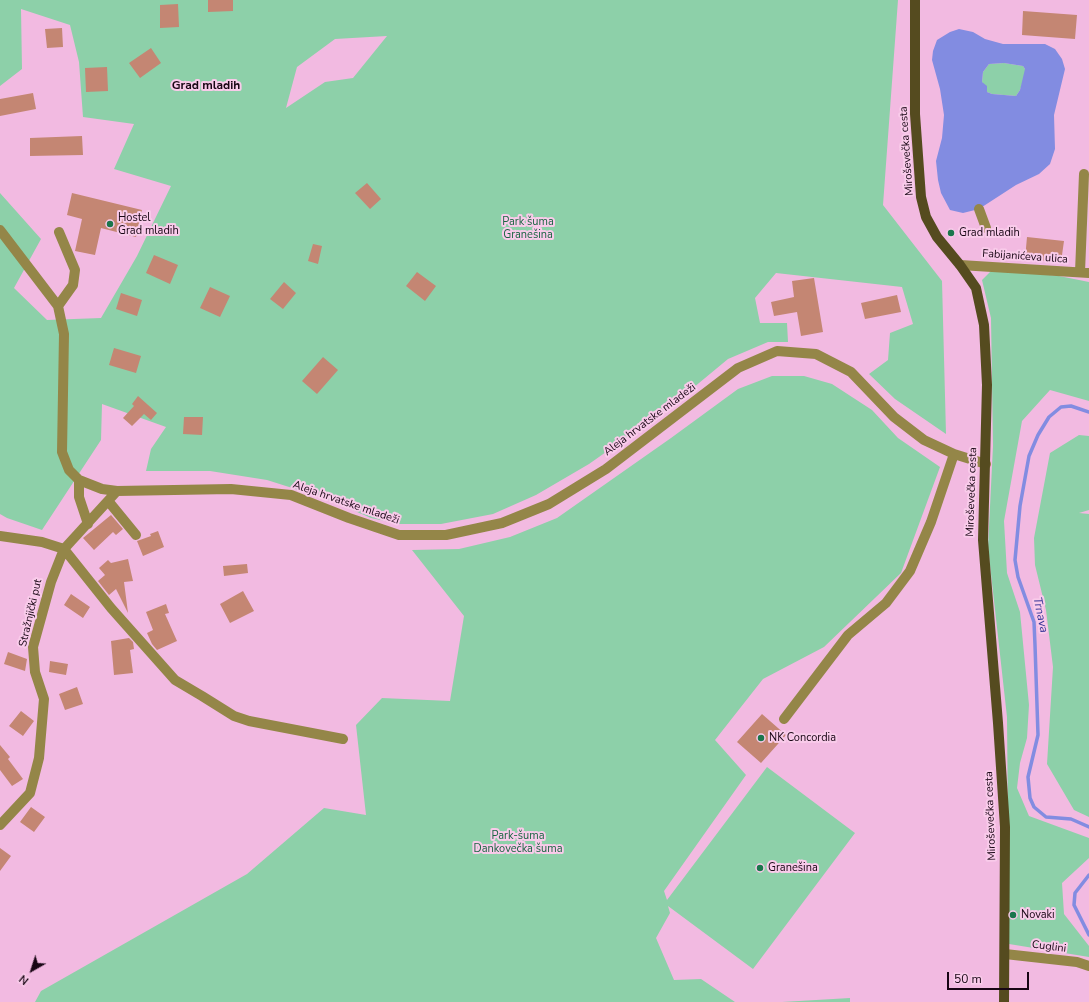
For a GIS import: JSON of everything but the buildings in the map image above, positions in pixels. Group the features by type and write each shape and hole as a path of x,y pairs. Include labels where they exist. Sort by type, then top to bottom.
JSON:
{"main road":[{"name":"Miroševečka cesta","path":"915,0 915,114 921,197 926,217 937,237 960,265 976,288 984,325 987,385 983,540 1005,827 1006,954 1004,1002"}],"street":[{"path":"1084,174 1084,273"},
{"path":"979,209 986,228"},
{"name":"Aleja hrvatske mladeži","path":"0,230 58,306 64,334 62,452 69,470 79,480 89,486 117,491 231,489 291,494 349,518 399,535 446,535 502,523 549,504 606,469 738,368 777,351 816,354 851,372 894,417 924,440 954,454 986,464"},
{"path":"58,306 73,285 75,270 59,232"},
{"name":"Fabijanićeva ulica","path":"960,265 1084,273"},
{"path":"784,719 848,635 886,602 910,571 931,522 954,454"},
{"path":"79,480 79,496 88,524"},
{"name":"Stražnjički put","path":"0,825 30,793 39,758 44,700 35,672 33,648 50,582 64,549 109,502 117,491"},
{"path":"109,502 136,535"},
{"path":"0,536 42,542 64,549 111,608 175,680 234,716 343,739"},
{"name":"Cuglini","path":"1006,954 1077,962 1089,966"}],"green space":[{"name":"Park šuma Granešina","path":"0,0 898,0 883,205 942,281 946,434 895,399 869,374 888,360 890,333 913,324 902,287 776,273 755,298 760,323 787,323 788,342 768,342 728,359 670,407 589,464 536,495 493,514 441,524 399,524 371,518 327,499 267,480 210,471 146,471 151,449 166,427 102,404 101,440 42,530 7,518 0,514 0,193 41,239 14,288 47,320 101,318 137,256 171,186 114,169 134,124 83,117 79,62 70,25 21,9 22,69 0,86","holes":["387,36 353,78 325,82 286,108 297,67 335,39"]},
{"path":"1004,63 1023,66 1025,69 1026,72 1020,90 1016,96 992,94 987,92 982,82 983,72 989,64"},
{"path":"993,269 1059,276 1089,282 1089,401 1050,390 1022,421 1004,521 1007,573 1020,612 1029,705 1027,738 1020,763 1017,788 1029,816 1089,838 1089,858 1062,883 1064,914 1089,946 1089,957 1009,944 1007,717 988,547 993,446 991,318 982,280"},
{"name":"Park-šuma Dankovečka šuma","path":"772,376 804,376 832,384 872,410 898,438 940,467 901,573 824,647 763,679 715,740 746,775 664,891 667,900 767,767 855,833 753,969 668,906 670,913 656,938 674,980 701,979 735,1002 35,1002 41,991 247,874 324,808 366,815 356,725 382,698 450,701 464,616 412,550 459,549 510,537 557,518 738,389"},
{"path":"1079,435 1089,436 1089,510 1079,513 1089,514 1089,817 1074,810 1047,764 1053,667 1046,610 1035,565 1034,538 1050,453"},
{"path":"850,998 850,1002 782,1002"}],"water":[{"path":"959,29 973,32 985,39 1003,44 1045,44 1055,49 1062,59 1065,69 1054,115 1055,149 1050,164 1039,174 1016,185 979,209 963,213 950,210 941,193 936,161 942,138 944,115 940,89 932,60 933,51 937,40 950,32","holes":["1004,63 1023,66 1025,69 1020,90 1016,96 992,94 987,92 987,86 982,82 983,72 989,64"]}],"waterway":[{"name":"Trnava","path":"1089,412 1071,406 1061,407 1049,417 1038,435 1029,456 1020,506 1015,560 1018,577 1034,622 1038,735 1028,777 1030,798 1034,807 1046,817 1071,819 1089,827"},
{"name":"Trnava","path":"1089,875 1075,893 1074,905 1089,935"}],"place":[{"name":"Hostel Grad mladih","path":"110,224"},
{"name":"Grad mladih","path":"951,233"},
{"name":"NK Concordia","path":"761,738"},
{"name":"Granešina","path":"760,868"},
{"name":"Novaki","path":"1013,915"}],"district":[{"name":"Grad mladih","path":"206,86"}]}
